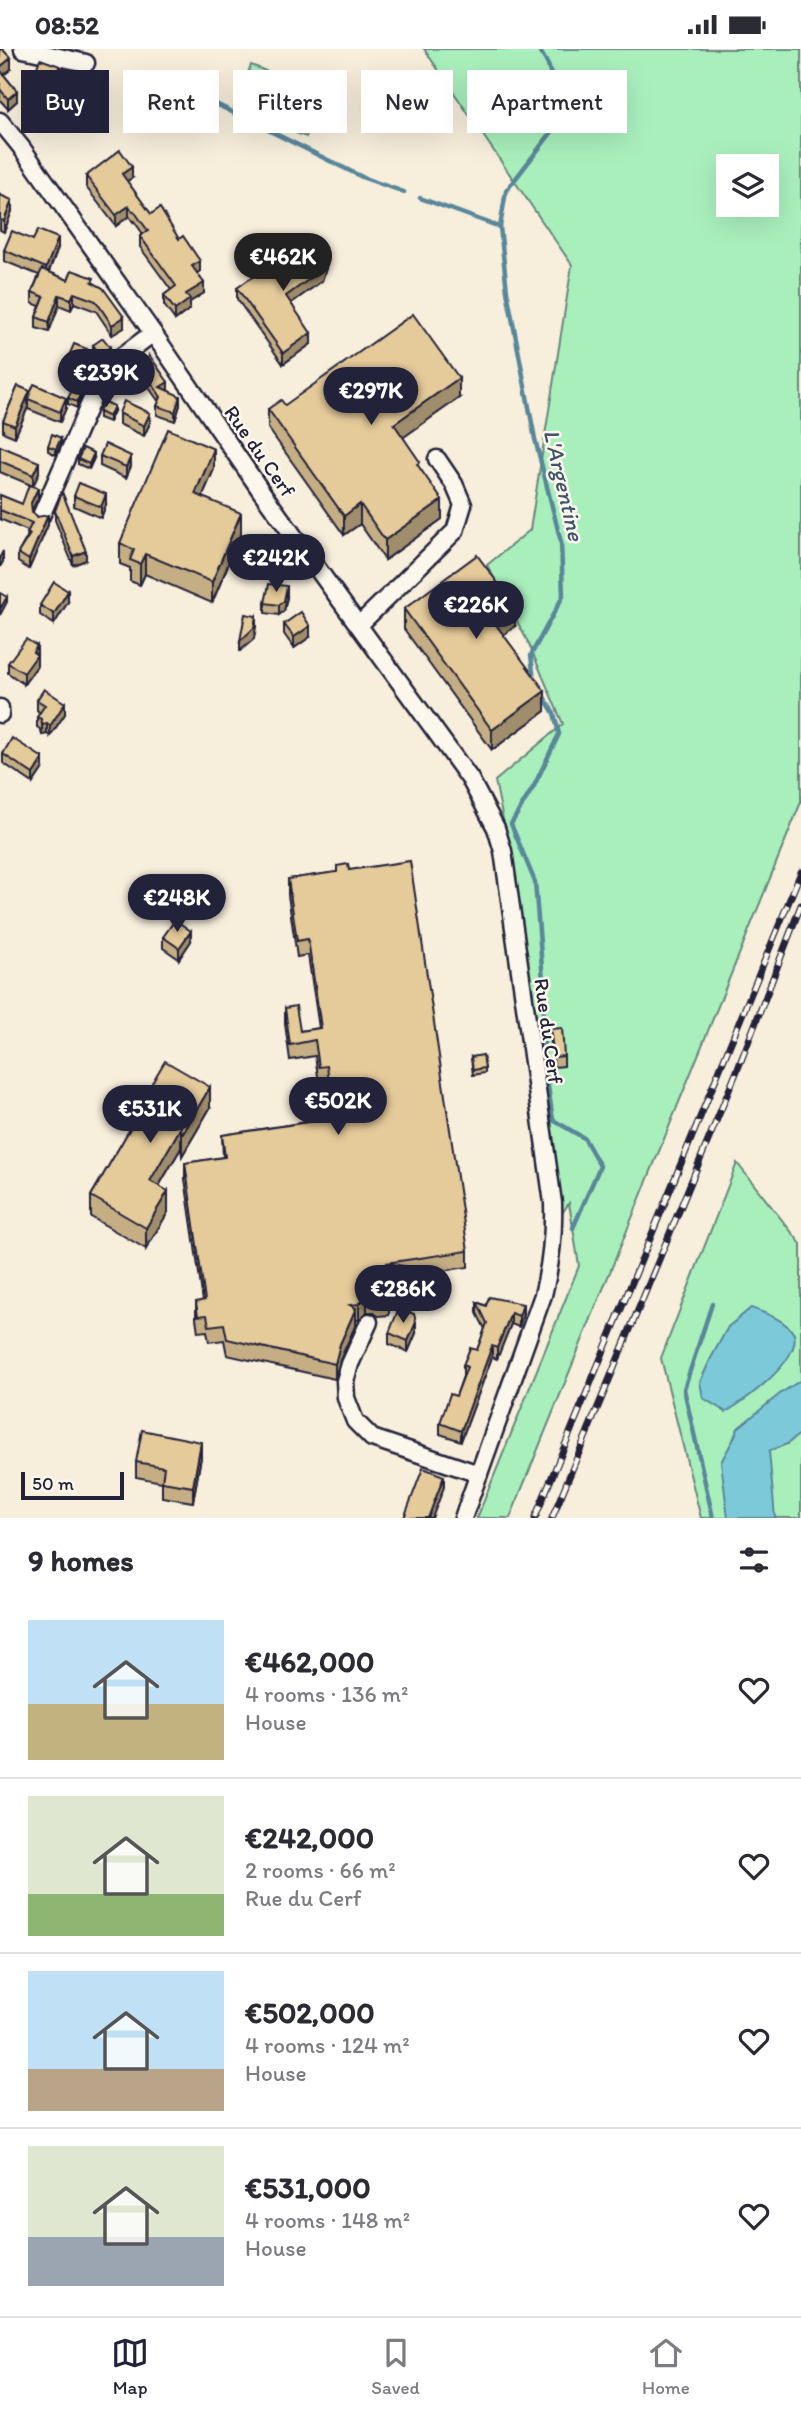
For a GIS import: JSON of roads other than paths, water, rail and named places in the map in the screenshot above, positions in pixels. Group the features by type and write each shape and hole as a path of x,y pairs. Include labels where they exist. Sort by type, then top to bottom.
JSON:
{"street":[{"path":"23,49 86,63"},
{"name":"Rue du Cerf","path":"0,121 153,333 261,491 470,779 496,828 503,851 553,1203 554,1238 551,1266 543,1295 463,1518"},
{"path":"41,516 105,369 153,333"},
{"path":"359,625 455,531 463,505 454,484 437,459"},
{"path":"0,708 0,714"},
{"path":"369,1322 345,1381 346,1398 355,1421 372,1438 479,1474"}],"water":[{"path":"751,1308 786,1325 794,1334 794,1345 789,1356 769,1379 726,1412 703,1398 700,1382 728,1327"},
{"path":"801,1380 801,1433 787,1444 769,1451 775,1518 728,1518 721,1462 738,1428"}],"waterway":[{"name":"L'Argentine","path":"534,681 531,655 563,596 561,542 535,439 507,291 500,227 506,191 554,129 559,101 548,65 539,49"},
{"path":"219,106 364,178 404,192"},
{"path":"420,198 500,227"},
{"name":"L'Argentine","path":"542,694 554,713 559,734 534,786 511,824 535,882 543,980 544,1059 553,1120 584,1138 600,1166 573,1228"},
{"path":"712,1304 684,1389 713,1518"}],"railway":[{"path":"535,1518 801,872"},
{"path":"552,1518 739,1066 801,905"}]}
